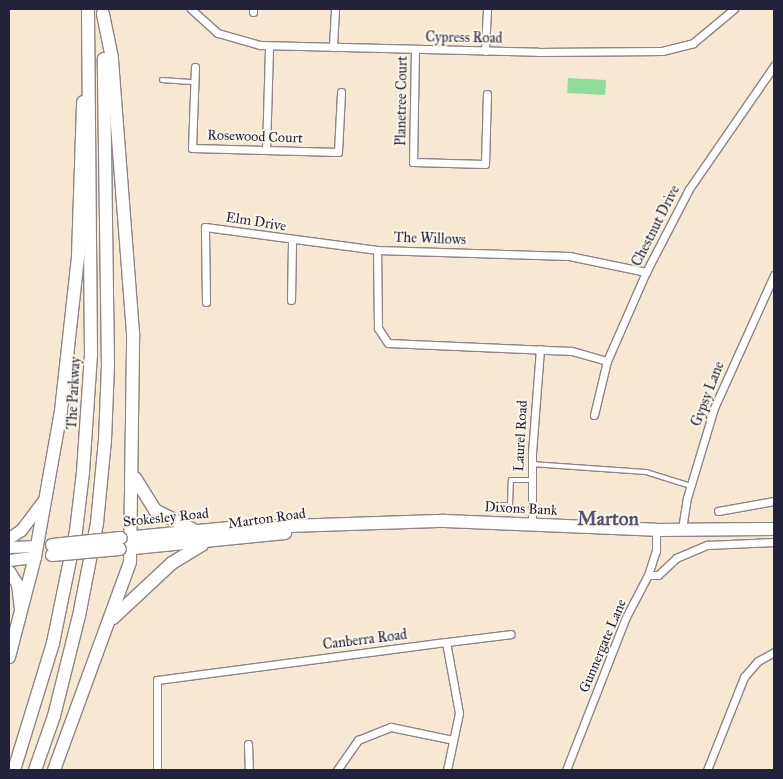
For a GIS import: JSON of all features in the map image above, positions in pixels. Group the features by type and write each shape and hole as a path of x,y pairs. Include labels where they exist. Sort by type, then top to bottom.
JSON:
{"highway":[{"name":"The Parkway","path":"14,770 53,643 76,531 84,463 91,345 88,9"},
{"path":"54,770 111,620 130,562 126,543 134,476 132,323 112,58 103,11"},
{"path":"35,770 54,716 79,616 97,523 105,440 108,364 103,11"},
{"path":"9,657 36,551 43,501 61,411 78,256 81,120 88,30"},
{"path":"134,476 155,510 194,530"},
{"name":"Dixons Bank","path":"327,526 444,522 656,530 774,529"},
{"name":"Marton Road","path":"126,543 208,542 230,534 327,526"},
{"name":"Stokesley Road","path":"36,551 126,543 194,530 230,534"},
{"path":"111,620 172,563 208,542"}],"main road":[{"path":"9,538 21,530 43,501"},
{"name":"Stokesley Road","path":"9,547 36,551"},
{"name":"Stokesley Road","path":"9,560 36,551"},
{"path":"9,571 17,584 20,613"}],"street":[{"name":"Cypress Road","path":"191,9 218,33 239,41 269,46 485,51 662,51 693,43 734,9"},
{"path":"333,47 335,9"},
{"path":"485,51 487,9"},
{"path":"266,150 269,46"},
{"name":"Planetree Court","path":"415,49 413,162 486,164 486,94"},
{"name":"Chestnut Drive","path":"594,415 607,361 646,272 689,189 774,66"},
{"name":"Rosewood Court","path":"195,67 192,148 338,152 341,92"},
{"name":"Elm Drive","path":"206,302 205,226 292,240 377,250"},
{"path":"291,300 292,240"},
{"name":"The Willows","path":"607,361 571,351 388,343 378,328 377,250 569,256 646,272"},
{"name":"Gypsy Lane","path":"682,529 691,486 714,408 774,275"},
{"name":"Laurel Road","path":"532,524 531,464 540,349"},
{"path":"724,520 721,511 774,501"},
{"name":"Gunnergate Lane","path":"566,770 626,617 648,576 656,551 656,530"},
{"path":"648,576 658,574 676,558 707,545 774,542"},
{"name":"Canberra Road","path":"157,770 157,680 511,634"},
{"path":"446,642 460,713 447,770"},
{"path":"707,770 744,677 758,661 774,652"},
{"path":"338,770 358,740 391,728 454,740"},
{"path":"248,744 249,770"}],"lane":[{"path":"162,80 194,82"},
{"path":"531,464 646,472 691,486"},
{"path":"489,505 510,505 511,480 531,480"}],"green space":[{"path":"568,78 606,80 605,95 567,93"}],"district":[{"name":"Marton","path":"608,519"}]}
